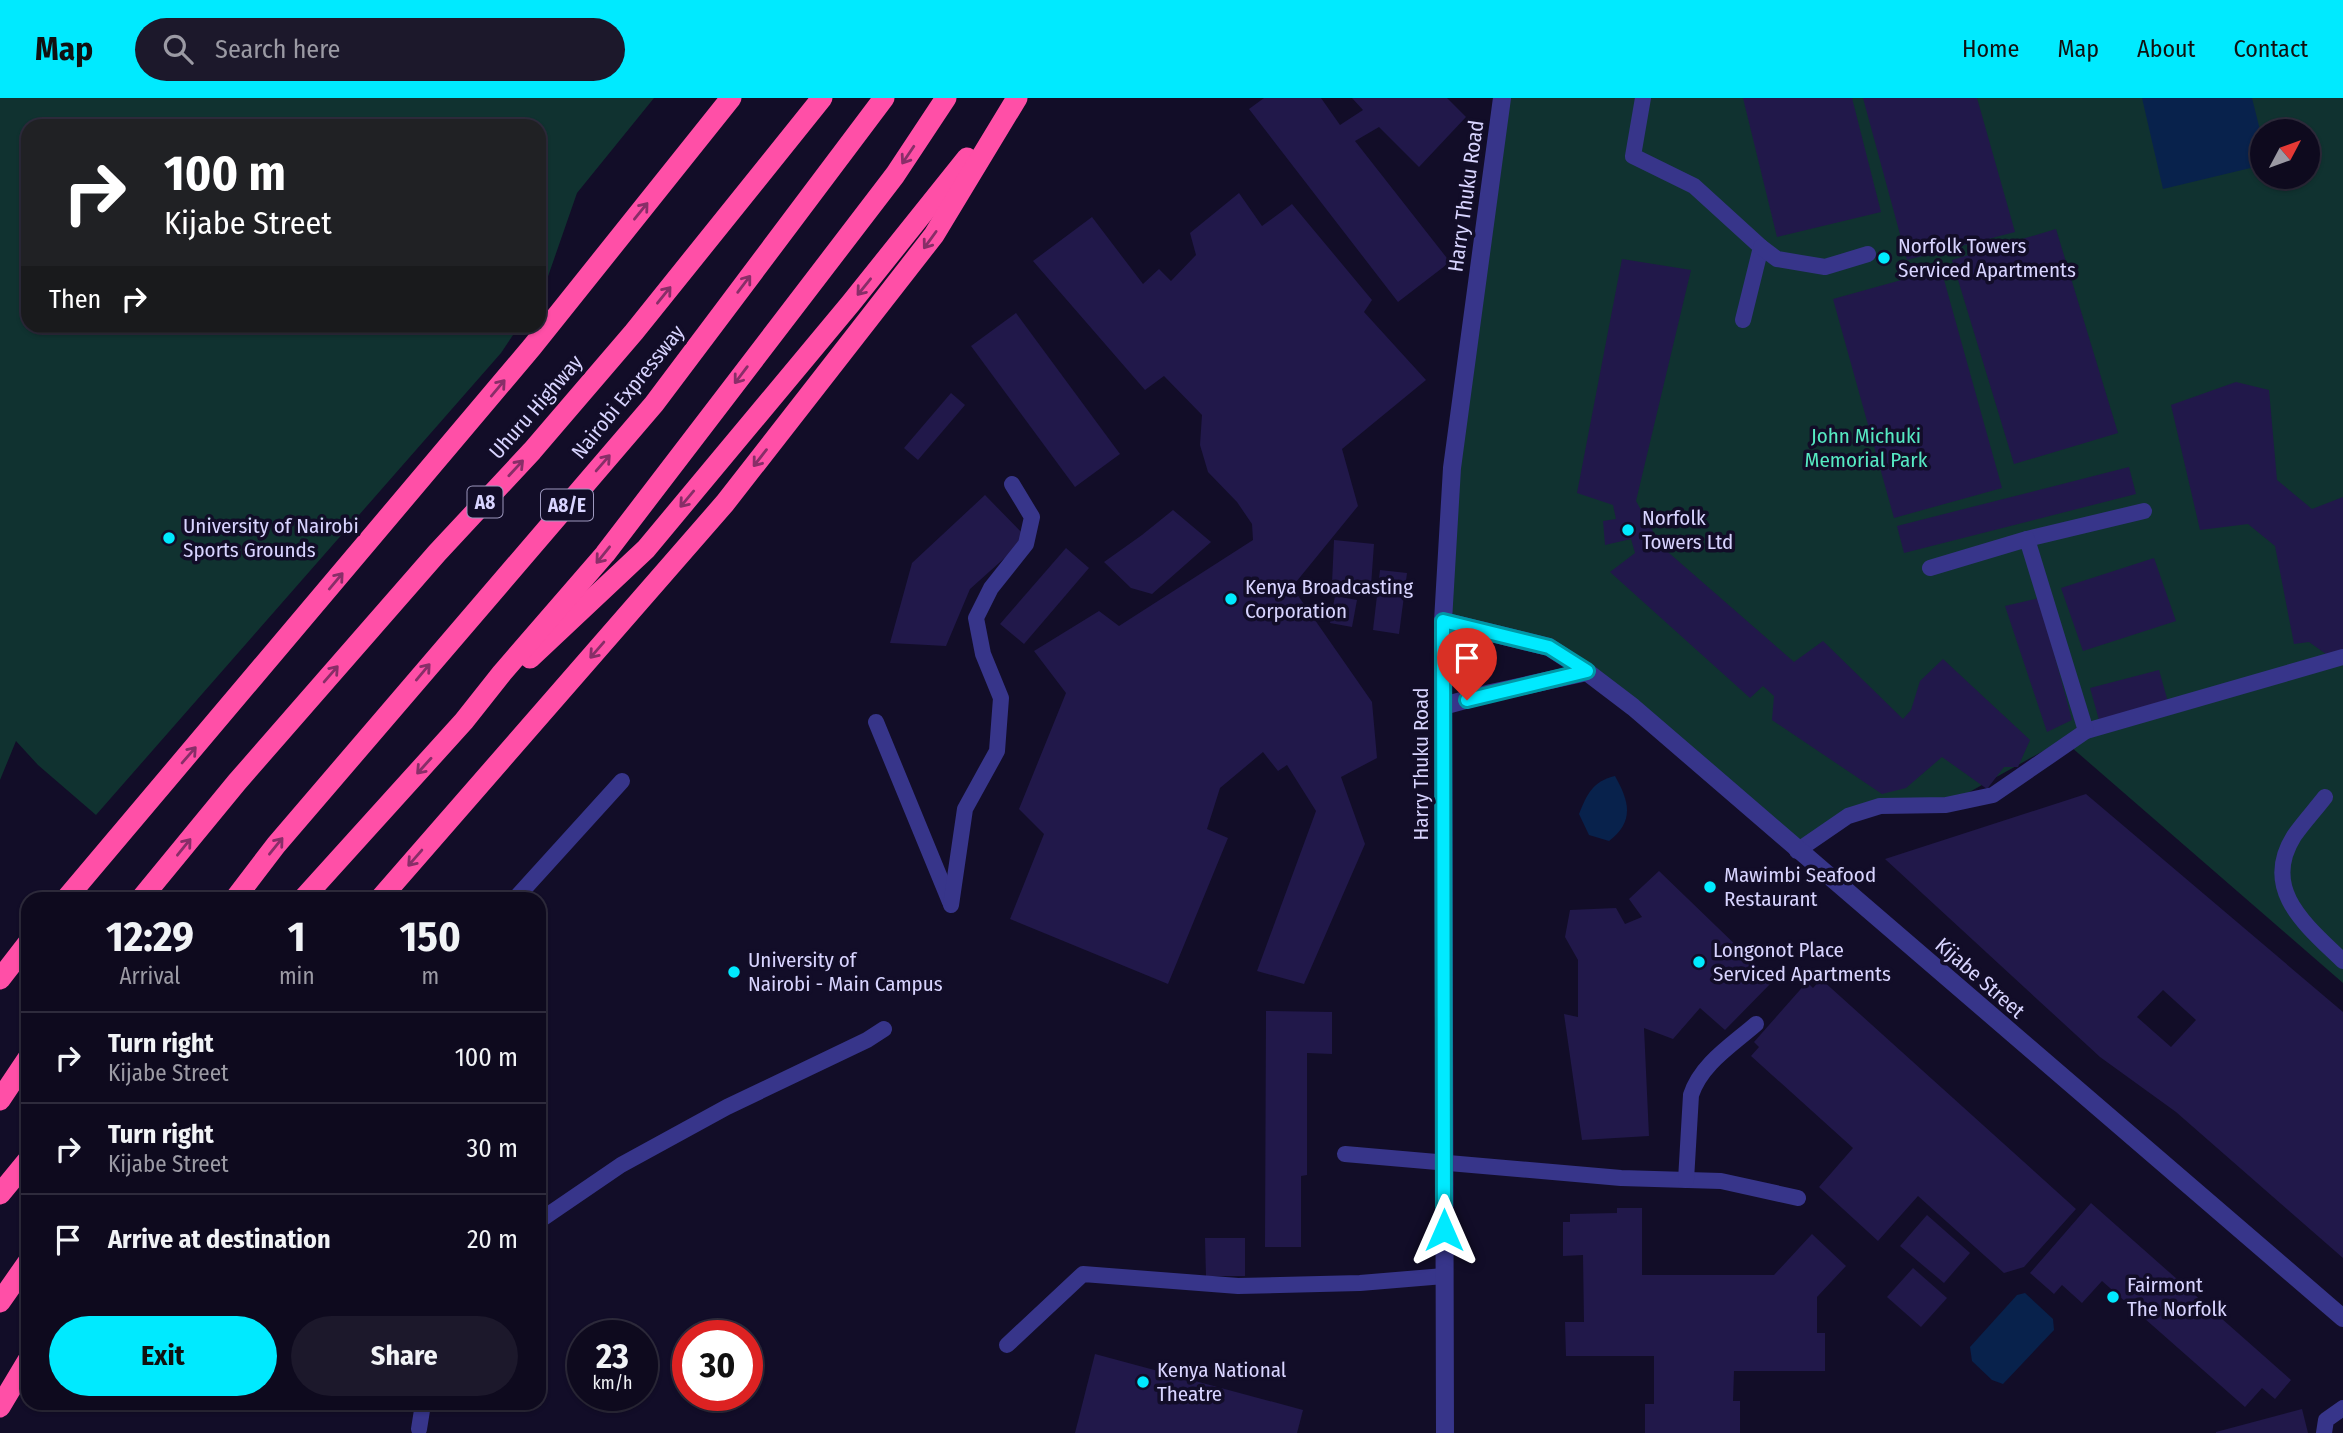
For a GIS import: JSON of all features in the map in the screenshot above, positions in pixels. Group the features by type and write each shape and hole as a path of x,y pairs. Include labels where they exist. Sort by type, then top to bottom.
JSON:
{"highway":[{"path":"546,329 731,98"},
{"name":"Uhuru Highway","path":"147,892 246,771 437,553 532,451 634,332 822,98"},
{"name":"Nairobi Expressway","path":"240,892 276,845 654,404 884,98"},
{"name":"A8/E","path":"309,892 464,721 613,543 895,175 946,98"},
{"path":"464,721 646,549 851,303 1014,98"},
{"path":"386,892 725,503 934,235 1014,98"},
{"path":"72,892 543,333"},
{"path":"0,979 21,952"},
{"path":"0,1100 21,1068"},
{"path":"0,1194 21,1168"},
{"path":"0,1302 21,1272"},
{"path":"0,1407 21,1372"}],"street":[{"name":"Harry Thuku Road","path":"1445,1433 1443,621 1452,468 1502,98"},
{"name":"Kijabe Street","path":"1443,621 1549,647 1587,671 2343,1318"},
{"path":"1443,706 1587,671"}],"lane":[{"path":"1643,98 1633,156 1694,186 1777,259 1825,267 1868,254"},
{"path":"1743,320 1761,247"},
{"path":"876,722 951,905 965,809 997,751 1001,698 983,654 976,618 991,588 1026,544 1032,517 1012,484"},
{"path":"1930,568 2027,539 2144,511"},
{"path":"2027,539 2085,731"},
{"path":"1797,851 1848,816 1880,806 1946,805 1993,795 2085,731 2343,657"},
{"path":"521,892 622,781"},
{"path":"2325,797 2293,838 2282,867 2283,889 2304,923 2343,961"},
{"path":"1686,1180 1691,1095 1695,1082 1703,1070 1756,1024"},
{"path":"546,1216 621,1165 727,1107 867,1040 884,1029"},
{"path":"1345,1154 1621,1178 1721,1181 1798,1198"},
{"path":"1007,1345 1083,1274 1238,1286 1360,1283 1444,1276"},
{"path":"2324,1433 2326,1420 2343,1408"},
{"path":"419,1429 422,1410"}],"green space":[{"name":"University of Nairobi Sports Grounds","path":"0,98 654,98 577,193 546,282 546,119 21,119 21,333 514,333 501,353 96,815 38,765 16,741 0,780"},
{"name":"John Michuki Memorial Park","path":"1502,98 2343,98 2343,983 2063,740 1946,805 1880,806 1797,851 1549,647 1443,621"}],"water":[{"path":"2142,98 2252,98 2257,119 2250,119 2250,168 2163,189"},
{"path":"1615,776 1624,794 1627,810 1623,826 1609,841 1589,835 1579,814 1592,789 1601,781"},
{"path":"2025,1293 2053,1319 2054,1330 2003,1384 1992,1380 1972,1361 1970,1347 2017,1295"}],"building":[{"path":"1264,98 1321,98 1340,125 1363,110 1352,98 1447,98 1466,117 1419,167 1379,127 1355,141 1450,262 1398,302 1249,109"},
{"path":"1743,98 1852,98 1881,212 1777,237"},
{"path":"1863,98 1977,98 2015,232 1907,260"},
{"name":"Kenya Broadcasting Corporation","path":"1239,193 1262,226 1292,204 1372,300 1364,312 1426,380 1342,449 1358,506 1292,587 1372,702 1377,758 1341,777 1365,844 1304,984 1257,971 1316,811 1287,765 1278,771 1263,752 1220,788 1207,829 1228,838 1168,984 1010,919 1044,834 1019,809 1066,693 1034,651 1099,611 1119,626 1253,540 1252,524 1237,502 1208,472 1200,445 1202,415 1164,376 1145,390 1033,261 1092,217 1143,284 1159,269 1171,281 1196,255 1190,233"},
{"path":"2056,229 2118,433 2014,464 1952,260"},
{"name":"Norfolk Towers Ltd","path":"1622,259 1691,270 1636,501 1661,546 1794,662 1823,641 1903,719 1911,710 1920,681 1943,659 2030,740 2018,767 2004,767 1987,789 1942,757 1906,788 1882,794 1772,720 1774,696 1763,686 1750,698 1610,572 1635,553 1631,539 1605,545 1603,521 1616,519 1613,505 1577,493"},
{"path":"1941,269 2002,488 1894,518 1833,299"},
{"path":"1016,313 1120,454 1075,487 971,346"},
{"path":"2236,382 2269,390 2277,480 2312,509 2343,497 2343,649 2326,654 2309,642 2294,644 2275,546 2248,524 2200,530 2171,405"},
{"path":"951,393 965,405 918,460 904,448"},
{"path":"2129,467 2136,494 1904,553 1897,526"},
{"path":"985,495 1027,538 970,589 946,646 890,643 912,563"},
{"path":"1173,510 1211,542 1152,594 1131,588 1104,562"},
{"path":"1334,540 1374,544 1371,586 1332,583"},
{"path":"1066,548 1089,568 1024,644 1000,624"},
{"path":"2154,558 2176,621 2083,651 2061,588"},
{"path":"1380,570 1407,573 1399,634 1373,630"},
{"path":"1335,596 1357,600 1352,627 1330,623"},
{"path":"2039,598 2072,720 2047,732 2005,606"},
{"path":"2159,670 2168,702 2099,720 2090,688"},
{"path":"2086,794 2343,1012 2343,1258 2176,1112 2100,1057 1885,859","holes":["2163,990 2196,1020 2171,1047 2137,1017"]},
{"path":"1659,871 1773,981 1725,1030 1700,1008 1673,1039 1644,1028 1649,1136 1582,1140 1564,1014 1578,1017 1578,960 1565,937 1570,910 1616,908 1625,924 1642,917 1629,899"},
{"path":"1821,979 2076,1209 2024,1267 2004,1273 1918,1196 1878,1241 1819,1187 1853,1148 1751,1056 1759,1047 1754,1042 1807,982 1813,988"},
{"path":"1266,1011 1332,1012 1332,1054 1307,1053 1307,1175 1301,1176 1301,1247 1265,1247"},
{"path":"2091,1203 2291,1380 2275,1399 2262,1388 2245,1407 2102,1281 2082,1303 2062,1285 2054,1294 2030,1273"},
{"path":"1617,1208 1642,1208 1642,1275 1774,1275 1812,1234 1846,1266 1817,1297 1817,1333 1825,1333 1825,1371 1734,1371 1733,1401 1740,1401 1740,1433 1645,1433 1645,1404 1654,1404 1654,1356 1566,1356 1565,1322 1584,1322 1583,1255 1563,1256 1563,1222 1570,1222 1570,1214 1617,1213"},
{"path":"1927,1215 1970,1253 1944,1283 1900,1246"},
{"path":"1205,1238 1245,1238 1245,1276 1206,1276"},
{"path":"1913,1268 1947,1298 1921,1327 1887,1297"},
{"name":"Kenya National Theatre","path":"1095,1354 1303,1410 1297,1433 1075,1433"},
{"path":"2302,1409 2308,1433 2216,1433 2216,1432"}],"place":[{"name":"Norfolk Towers Serviced Apartments","path":"1884,258"},
{"name":"Norfolk Towers Ltd","path":"1628,530"},
{"name":"University of Nairobi Sports Grounds","path":"169,538"},
{"name":"Kenya Broadcasting Corporation","path":"1231,599"},
{"name":"Mawimbi Seafood Restaurant","path":"1710,887"},
{"name":"Longonot Place Serviced Apartments","path":"1699,962"},
{"name":"University of Nairobi - Main Campus","path":"734,972"},
{"name":"Fairmont The Norfolk","path":"2113,1297"},
{"name":"Kenya National Theatre","path":"1143,1382"}],"route":[{"path":"1444,1230 1443,621 1549,647 1587,671 1467,700"}]}
